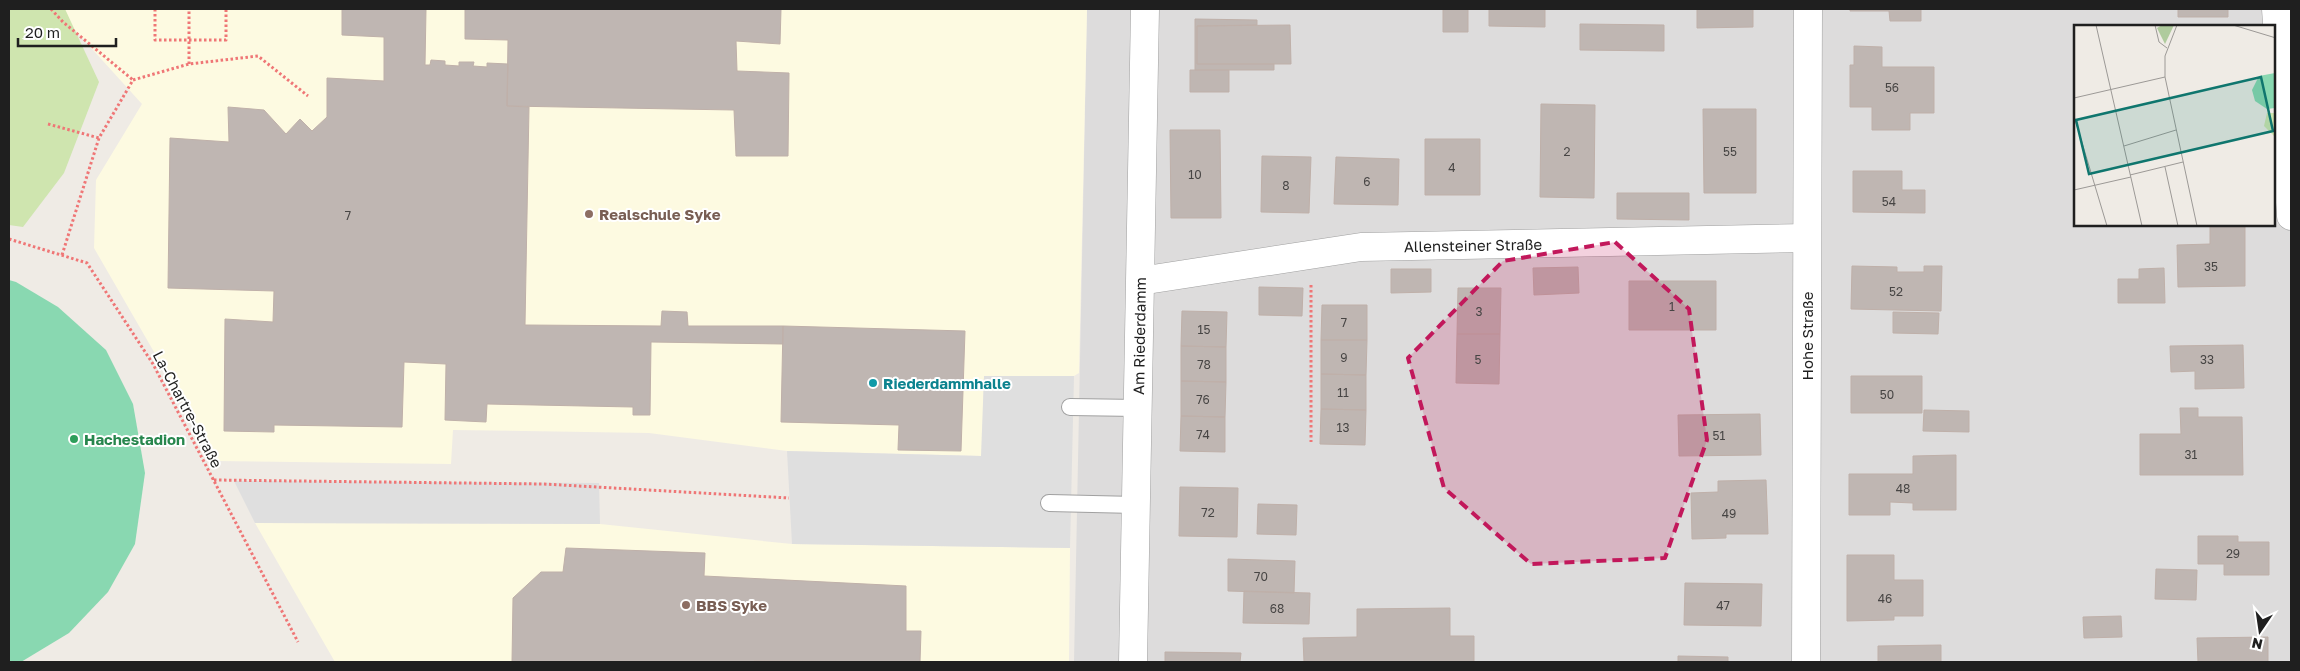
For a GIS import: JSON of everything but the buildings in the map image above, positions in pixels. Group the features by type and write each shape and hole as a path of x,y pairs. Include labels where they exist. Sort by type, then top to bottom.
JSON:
{"street":[{"name":"Am Riederdamm","path":"1133,662 1145,9"},
{"name":"Hohe Straße","path":"1806,662 1808,9"},
{"path":"2276,9 2291,216"},
{"name":"Allensteiner Straße","path":"1140,281 1361,247 1807,238"}],"lane":[{"path":"1070,407 1138,408"},
{"path":"1049,503 1136,505"}],"path":[{"path":"52,9 63,22 133,80"},
{"path":"155,9 155,40 226,40 226,9"},
{"path":"189,9 189,64"},
{"path":"62,255 99,138 133,80 189,64 258,56 308,96"},
{"path":"48,124 99,138"},
{"name":"La-Chartre-Straße","path":"9,239 87,263 153,364 298,642"},
{"path":"1311,254 1311,442"},
{"path":"214,480 544,484 789,498"}],"highlighted area":[{"path":"1615,242 1689,309 1707,440 1665,558 1531,564 1444,488 1408,358 1503,261"}],"shaded area":[{"name":"Realschule Syke","path":"65,9 1087,9 1079,373 1074,376 984,376 982,456 787,451 649,433 453,430 451,464 217,461 94,248 96,180 142,104 73,28"},
{"path":"1087,9 2291,9 2291,662 1074,662"},
{"path":"984,376 1074,376 1070,548 792,544 787,451 981,456"},
{"path":"234,481 599,483 600,524 255,523"},
{"name":"BBS Syke","path":"255,523 600,524 792,544 1070,548 1069,662 335,662"}],"green space":[{"path":"9,9 65,9 99,82 64,173 23,227 9,225"},
{"name":"Hachestadion","path":"9,280 16,282 58,307 106,350 133,404 145,473 135,544 108,592 69,633 21,662 9,662"}],"place":[{"name":"Realschule Syke","path":"589,214"},
{"name":"Riederdammhalle","path":"873,383"},
{"name":"Hachestadion","path":"74,439"},
{"name":"BBS Syke","path":"686,605"}]}
